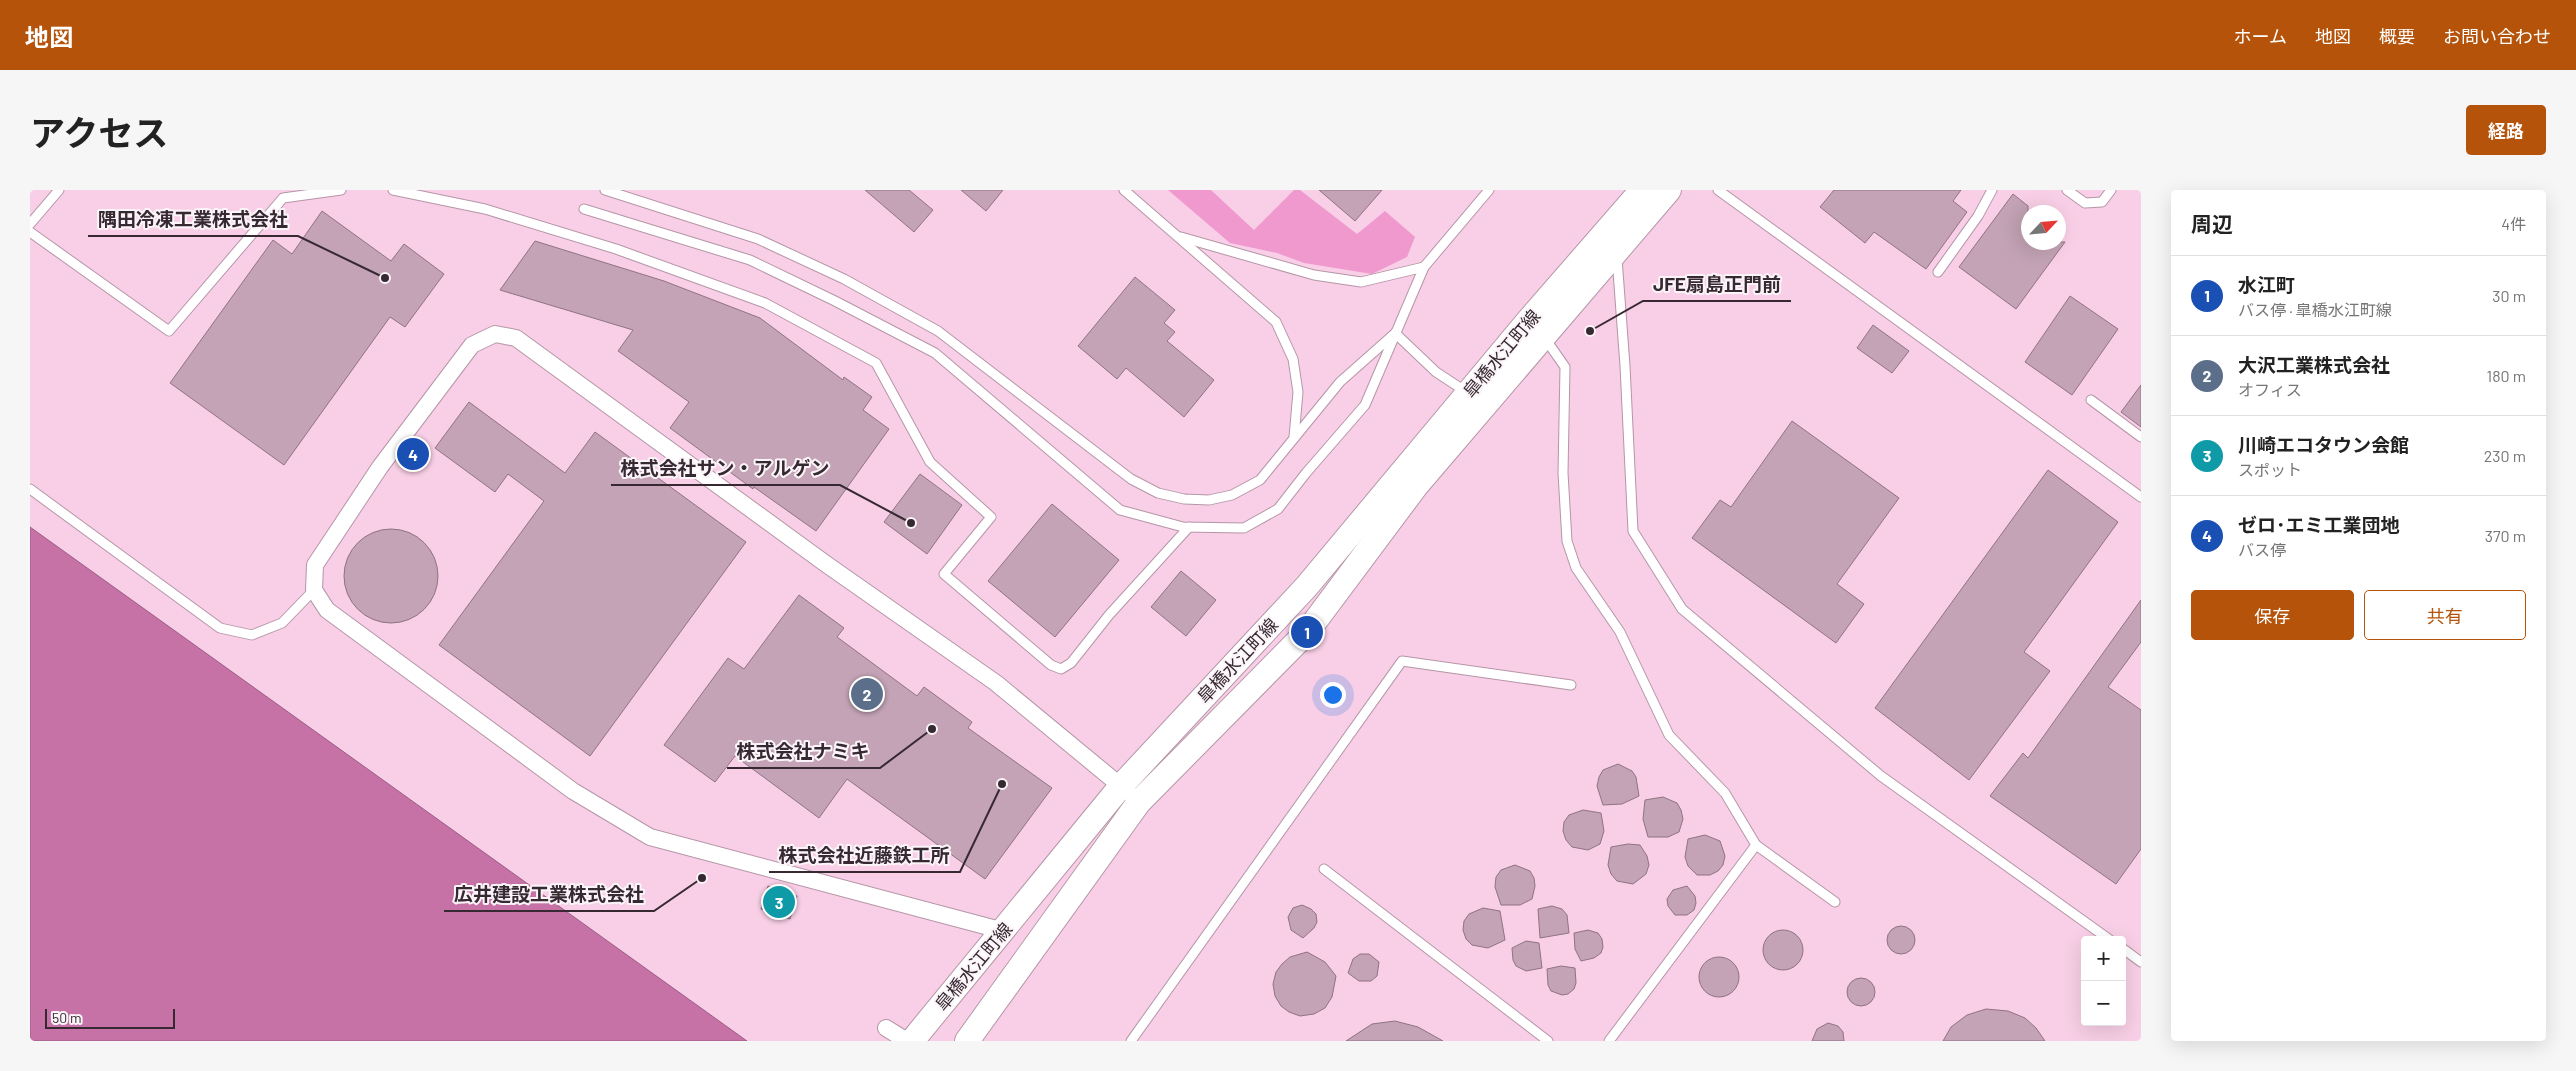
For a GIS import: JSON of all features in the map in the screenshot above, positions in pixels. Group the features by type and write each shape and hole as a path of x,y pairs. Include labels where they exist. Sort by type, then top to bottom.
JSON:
{"street":[{"name":"皐橋水江町線","path":"967,1041 1139,802 1308,632 1416,486 1475,401 1642,190"},
{"name":"皐橋水江町線","path":"912,1041 1121,786 1307,586 1475,401 1544,337 1668,190"},
{"path":"1004,931 650,837 573,791 327,610 314,590 315,565 380,467 472,345 495,334 516,338 826,564 996,683 1139,802"},
{"path":"886,1028 907,1041"}],"lane":[{"path":"30,224 59,190"},
{"path":"30,232 169,331 283,198 341,190"},
{"path":"393,190 485,209 616,249 765,303 876,363 930,462 991,517 944,574 1051,665 1061,669 1071,663 1109,615 1189,527"},
{"path":"605,190 758,239 844,280 938,331 1131,478 1158,493 1184,499 1209,500 1232,495 1260,480 1340,382 1395,333"},
{"path":"1124,190 1276,322 1293,359 1298,392 1294,438"},
{"path":"1718,190 2141,497"},
{"path":"1938,272 1978,216 1992,190"},
{"path":"2067,190 2085,203 2102,202 2111,190"},
{"path":"584,209 750,260 852,309 935,353 1120,510 1189,527 1244,528 1278,509 1306,473 1365,405 1424,267 1487,191"},
{"path":"1179,236 1314,275 1361,282 1424,267"},
{"path":"1616,250 1625,366 1633,531 1682,609 1881,776 2104,936"},
{"path":"1395,333 1436,372 1475,401"},
{"path":"1544,337 1565,367 1563,473 1566,531 1567,541 1576,568 1620,632 1669,735 1725,793 1756,845 1835,902"},
{"path":"2090,400 2141,437"},
{"path":"30,489 220,628 252,635 282,623 314,590"},
{"path":"1131,1041 1402,662 1571,685"},
{"path":"1609,1041 1756,845"},
{"path":"1324,869 1548,1041"},
{"path":"2126,951 2141,962"}],"shaded area":[{"path":"30,190 2141,190 2141,1041 747,1041 30,527"},
{"path":"1168,190 1211,190 1254,230 1294,190 1300,190 1357,234 1385,211 1415,237 1407,257 1372,274 1304,263 1277,253 1230,243"},
{"path":"30,527 747,1041 30,1041"}],"building":[{"path":"865,190 909,190 933,210 914,232"},
{"path":"961,190 1003,190 986,211"},
{"path":"1319,190 1382,190 1355,221"},
{"path":"1834,190 1961,190 1953,201 1967,212 1926,269 1874,232 1865,243 1820,207"},
{"path":"2013,194 2027,205 2021,205 2021,250 2059,250 2016,309 1959,267"},
{"path":"322,211 391,261 404,244 444,274 405,327 390,317 284,465 170,383 273,240 292,254"},
{"path":"535,241 664,281 760,318 843,380 844,377 872,397 863,410 889,429 816,531 754,487 753,489 670,428 689,402 618,351 633,330 500,290"},
{"path":"1135,277 1175,310 1164,323 1175,332 1167,341 1214,380 1184,417 1126,368 1117,379 1078,346"},
{"path":"2070,296 2118,329 2072,395 2025,362"},
{"path":"1873,325 1909,351 1892,373 1857,348"},
{"path":"2141,385 2141,427 2121,412"},
{"path":"469,402 565,473 595,432 746,542 590,756 439,645 544,501 508,474 495,492 435,448"},
{"path":"1792,421 1899,498 1837,584 1864,604 1836,643 1692,538 1720,500 1731,507"},
{"path":"2048,470 2118,522 2024,652 2050,671 1969,780 1875,708"},
{"path":"920,474 962,505 927,554 884,522"},
{"path":"1052,504 1119,560 1055,637 988,581"},
{"path":"391,529 409,533 424,543 434,558 438,576 434,594 424,609 409,619 391,623 373,619 358,609 348,594 344,576 348,558 358,543 373,533"},
{"path":"1181,571 1216,600 1186,636 1151,607"},
{"path":"799,595 844,628 837,637 917,696 924,687 972,722 968,728 1052,788 985,879 847,779 819,818 735,756 715,782 664,745 728,658 744,669"},
{"path":"2141,600 2141,642 2108,687 2141,710 2141,849 2116,884 1990,796 2023,753 2028,758"},
{"path":"1618,764 1632,771 1636,777 1639,796 1622,804 1603,805 1597,786 1599,777 1603,770"},
{"path":"1663,797 1677,803 1681,810 1683,819 1679,832 1668,837 1648,837 1643,819 1645,800"},
{"path":"1583,810 1601,813 1604,831 1600,844 1588,850 1572,847 1566,840 1563,831 1564,822 1569,815"},
{"path":"1705,835 1720,841 1725,856 1723,865 1718,871 1710,875 1697,875 1688,866 1685,857 1688,839"},
{"path":"1628,844 1640,845 1647,856 1649,865 1646,874 1633,884 1617,881 1611,874 1608,865 1611,847"},
{"path":"1515,865 1530,871 1534,878 1535,886 1532,899 1520,905 1501,905 1495,887 1496,877 1501,870"},
{"path":"768,886 797,896 790,919 761,909"},
{"path":"1687,886 1695,896 1694,910 1687,915 1675,915 1668,906 1667,899 1673,890"},
{"path":"1302,905 1311,909 1316,914 1317,922 1314,928 1303,938 1291,930 1288,917 1293,908"},
{"path":"1552,906 1562,909 1567,915 1569,933 1540,938 1538,909"},
{"path":"1483,908 1500,911 1505,940 1488,948 1472,945 1466,939 1463,930 1464,921 1469,914"},
{"path":"1901,926 1911,930 1915,940 1911,950 1901,954 1891,950 1887,940 1891,930"},
{"path":"1588,930 1598,933 1602,939 1603,947 1601,953 1594,958 1581,961 1575,949 1574,933"},
{"path":"1779,930 1787,930 1794,933 1800,939 1803,950 1800,961 1794,967 1787,970 1779,970 1772,967 1766,961 1763,954 1763,946 1766,939 1772,933"},
{"path":"1526,941 1539,943 1542,968 1526,971 1516,966 1513,960 1512,948"},
{"path":"1307,952 1325,962 1336,976 1332,997 1325,1008 1314,1014 1300,1016 1289,1012 1281,1006 1275,996 1273,984 1276,972 1282,964 1290,957"},
{"path":"1360,954 1369,954 1379,962 1377,976 1371,981 1359,981 1348,973 1353,959"},
{"path":"1715,957 1723,957 1730,960 1736,966 1739,977 1736,988 1730,994 1723,997 1715,997 1708,994 1702,988 1699,981 1699,973 1702,966 1708,960"},
{"path":"1561,966 1575,968 1576,983 1574,989 1568,994 1562,995 1551,991 1548,985 1547,969"},
{"path":"1861,978 1871,982 1875,992 1871,1002 1861,1006 1851,1002 1847,992 1851,982"},
{"path":"1986,1009 2008,1011 2025,1018 2036,1028 2045,1041 1943,1041 1951,1027 1967,1015"},
{"path":"1395,1021 1418,1027 1443,1041 1346,1041 1372,1024"},
{"path":"1828,1023 1838,1026 1843,1032 1844,1041 1812,1041 1817,1029"}],"place":[{"name":"隅田冷凍工業株式会社","path":"385,278"},
{"name":"JFE扇島正門前","path":"1590,331"},
{"name":"ゼロ･エミ工業団地","path":"413,454"},
{"name":"株式会社サン・アルゲン","path":"911,523"},
{"name":"水江町","path":"1307,632"},
{"name":"大沢工業株式会社","path":"867,694"},
{"name":"株式会社ナミキ","path":"932,729"},
{"name":"株式会社近藤鉄工所","path":"1002,784"},
{"name":"広井建設工業株式会社","path":"702,878"},
{"name":"川崎エコタウン会館","path":"779,902"}]}
